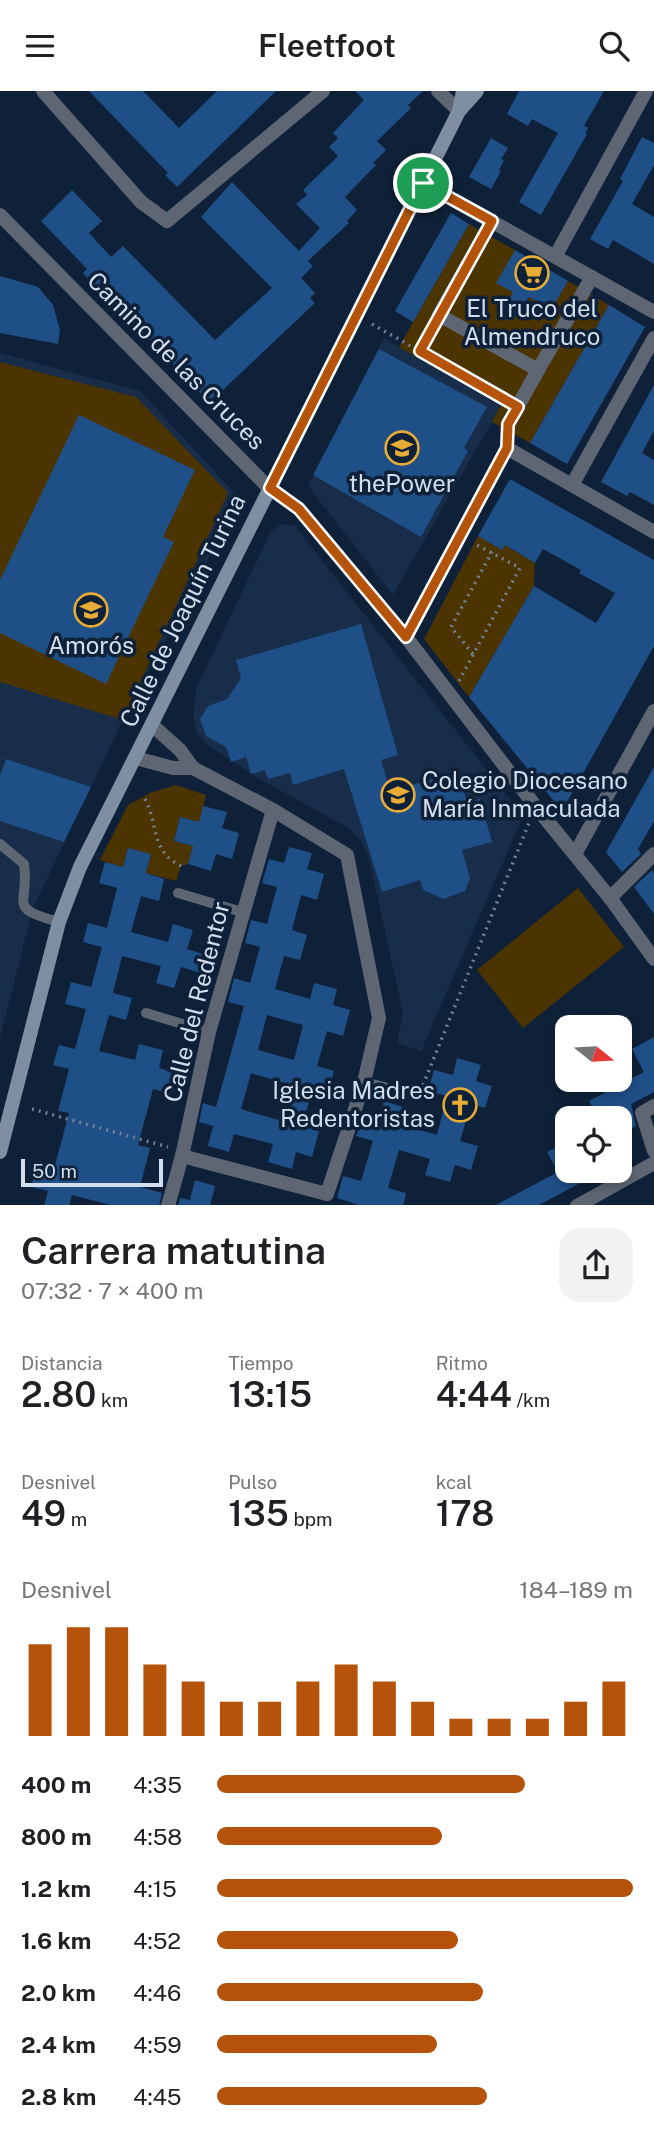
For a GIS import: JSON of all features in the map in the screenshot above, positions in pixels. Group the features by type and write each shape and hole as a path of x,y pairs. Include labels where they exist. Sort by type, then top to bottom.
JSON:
{"main road":[{"name":"Calle de Joaquín Turina","path":"0,1151 59,922 80,867 459,111 464,91"},
{"name":"Calle de Joaquín Turina","path":"459,111 477,91"}],"street":[{"path":"43,91 141,202 167,221 323,91"},
{"path":"438,91 459,111"},
{"path":"556,255 646,91"},
{"path":"423,183 654,312"},
{"name":"Camino de las Cruces","path":"0,215 270,488 299,509 406,637 536,807 610,898 654,959"},
{"path":"492,221 439,315 538,370"},
{"path":"406,637 507,448 508,424 592,277"},
{"path":"572,485 654,338"},
{"path":"507,448 654,532"},
{"path":"575,854 654,711"},
{"path":"152,725 180,750 193,768 273,810 346,855 379,1018 364,1082 327,1195 177,1152"},
{"path":"136,758 173,768 193,768"},
{"name":"Calle del Redentor","path":"168,1205 177,1152 242,912 273,810"},
{"path":"610,898 654,854"},
{"path":"654,1107 642,1113 654,1151"},
{"path":"579,1205 654,1163"}],"lane":[{"path":"0,844 24,864 22,891 25,907 31,914 59,922"},
{"path":"178,893 242,912"},
{"path":"146,1013 209,1032"},
{"path":"364,1082 413,1094"}],"path":[{"path":"420,351 439,315"},
{"path":"372,324 518,407"},
{"path":"456,686 520,568 470,541"},
{"path":"474,654 451,627 492,552"},
{"path":"145,799 154,821 161,851 169,860 181,866"},
{"path":"413,1094 422,1088 531,818"},
{"path":"32,1109 177,1152"}],"shaded area":[{"path":"469,224 515,250 497,283 513,292 504,310 517,317 529,297 551,310 568,281 609,305 530,443 492,422 501,405 399,347"},
{"name":"thePower","path":"384,338 501,406 393,595 308,486"},
{"name":"Amorós","path":"0,353 140,391 240,499 123,720 33,908 0,1038"},
{"name":"Amorós","path":"0,362 136,397 228,493 123,720 0,682"},
{"name":"Colegio Diocesano María Inmaculada","path":"282,524 295,526 523,816 421,1051 397,1043 403,1014 369,858 361,840 348,828 251,774 209,746 197,733 193,719 196,689 271,531"},
{"path":"478,536 502,549 505,545 535,563 534,586 469,697 424,639"},
{"path":"176,785 206,795 199,822 180,817 174,841 193,846 188,864 181,866 176,881 146,873 151,855 128,848 123,867 100,860 128,805 150,793"},
{"path":"578,888 624,947 523,1028 477,970"}],"building":[{"path":"89,91 143,91 179,128 217,91 276,91 177,187 165,175 168,173"},
{"path":"355,91 423,91 408,105 411,108 377,141 386,150 373,163 376,165 345,197 357,210 347,221 349,223 308,261 313,266 301,278 315,293 310,298 315,303 209,403 101,287 98,290 83,273 87,269 41,221 72,190 102,221 89,233 111,257 123,246 215,340 272,288 201,217 232,182 299,251 320,228 296,204 307,195 303,190 338,156 329,147 338,138 333,133 364,100"},
{"path":"519,91 604,91 584,126 588,128 585,133 587,134 541,215 519,202 558,133 532,119 528,126 507,114"},
{"path":"642,137 654,143 654,165 632,204 654,217 654,264 613,240 608,249 590,239 623,181 620,179"},
{"path":"491,138 508,148 501,159 504,160 499,170 501,171 491,189 469,177"},
{"path":"451,213 469,224 413,322 395,311"},
{"path":"515,250 568,281 551,310 529,297 517,317 504,309 513,292 496,283"},
{"path":"0,276 38,287 53,305 60,330 58,344 0,333"},
{"path":"609,305 645,327 567,464 530,443"},
{"name":"thePower","path":"379,349 487,407 464,448 468,451 421,537 313,475"},
{"path":"654,385 654,431 642,453 654,460 654,505 630,492 627,496 601,482"},
{"path":"79,415 195,470 163,537 174,542 106,684 0,633 0,580"},
{"path":"510,479 654,560 654,646 562,811 469,697 534,586 596,623 615,593 543,549 535,563 505,545 502,550 478,536"},
{"path":"361,624 398,755 381,760 390,791 458,772 467,803 480,799 492,842 462,850 470,878 465,891 443,899 423,890 420,880 382,892 344,769 293,785 290,773 268,779 265,770 251,774 246,757 231,762 226,747 206,736 200,719 208,706 227,699 241,678 236,660"},
{"path":"6,759 91,787 64,842 0,821 0,776"},
{"path":"654,767 654,821 638,849 641,854 622,872 606,852"},
{"path":"203,806 227,812 222,828 239,833 232,859 216,854 211,871 188,864 193,846 174,841 180,817 199,822"},
{"path":"289,847 312,853 307,869 324,874 317,900 301,895 292,930 307,935 300,960 284,956 275,989 310,999 314,983 337,989 333,1005 350,1010 343,1036 327,1031 317,1066 334,1071 327,1096 312,1092 302,1126 319,1131 312,1157 296,1152 292,1169 268,1162 273,1144 234,1134 229,1152 208,1146 213,1126 199,1122 203,1103 216,1107 244,1006 228,1002 234,978 250,983 260,947 245,943 251,920 267,924 277,887 262,883 269,859 284,863","holes":["267,1015 303,1025 294,1060 258,1050","251,1073 288,1084 278,1120 241,1109"]},
{"path":"128,848 151,854 146,873 164,879 159,901 141,896 131,932 168,942 173,924 193,930 187,949 206,955 201,973 181,967 174,988 156,983 161,966 122,956 113,993 132,998 126,1020 109,1015 99,1051 135,1060 139,1044 163,1050 159,1068 176,1073 170,1094 153,1089 138,1145 150,1148 140,1187 162,1193 159,1205 110,1205 72,1195 69,1205 44,1205 48,1191 31,1187 38,1161 55,1165 69,1113 58,1111 69,1069 53,1065 59,1045 75,1049 86,1009 65,1004 71,982 91,987 102,947 83,942 88,923 107,928 117,888 99,883 105,862 123,867"},
{"path":"652,870 654,874 654,914 634,887"},
{"path":"654,1037 654,1092 631,1106 592,1106 589,1101 606,1092 632,1092 632,1078 644,1072 632,1049"},
{"path":"457,1058 481,1065 476,1081 492,1086 485,1108 471,1104 460,1141 478,1146 471,1170 455,1165 450,1182 425,1175 430,1159 399,1150 388,1188 406,1193 403,1205 359,1205 337,1198 343,1176 361,1181 373,1141 356,1136 363,1117 378,1121 384,1101 406,1108 402,1125 437,1135 447,1096 428,1091 434,1070 453,1075"},
{"path":"632,1108 636,1126 632,1128"},
{"path":"555,1148 555,1167 547,1152"},
{"path":"555,1174 555,1183 580,1183 539,1205 496,1205"},
{"path":"195,1180 215,1186 210,1205 178,1205 180,1198 190,1200"}],"place":[{"name":"El Truco del Almendruco","path":"532,273"},
{"name":"thePower","path":"402,448"},
{"name":"Amorós","path":"91,610"},
{"name":"Colegio Diocesano María Inmaculada","path":"398,795"},
{"name":"Iglesia Madres Redentoristas","path":"460,1105"}],"route":[{"path":"423,183 492,221 420,351 518,407 508,424 507,448 406,637 299,509 270,488 423,183"}]}
